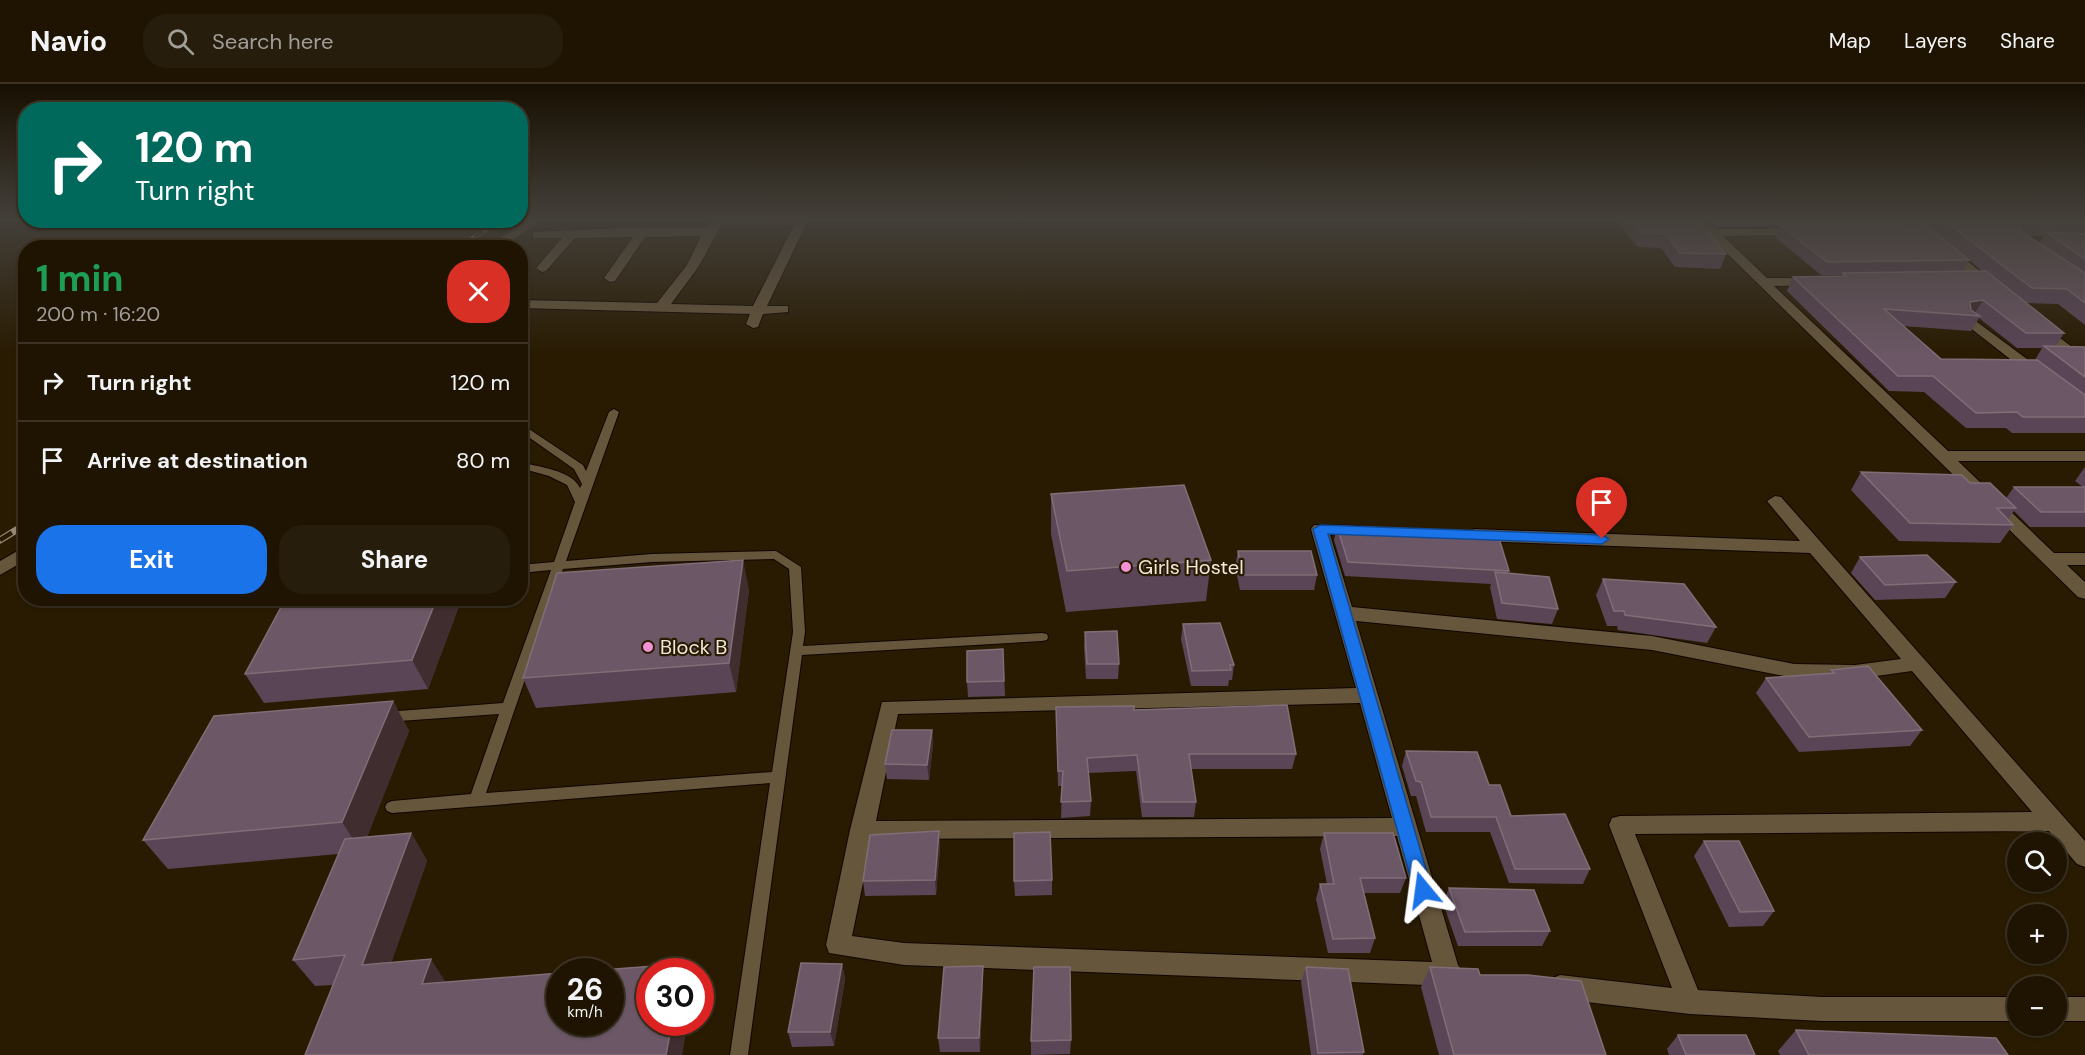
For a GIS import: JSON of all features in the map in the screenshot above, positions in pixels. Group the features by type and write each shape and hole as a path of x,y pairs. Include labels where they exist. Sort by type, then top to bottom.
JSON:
{"street":[{"path":"542,268 546,263"},
{"path":"610,278 620,263"},
{"path":"662,306 694,263"},
{"path":"753,324 781,263"},
{"path":"1744,263 2085,592"},
{"path":"1962,263 1998,293"},
{"path":"1957,279 1981,279"},
{"path":"1763,282 1832,281"},
{"path":"528,304 783,309"},
{"path":"1969,320 2049,382"},
{"path":"2032,321 2080,356"},
{"path":"2013,354 2080,356"},
{"path":"1944,456 2085,456"},
{"path":"1775,501 2085,857"},
{"path":"1367,695 889,707 838,945 916,954 1459,975 1405,827 1320,529 1379,531"},
{"path":"1461,534 1814,547"},
{"path":"0,569 18,557"},
{"path":"2050,559 2085,559"},
{"path":"1344,613 1427,622 1577,633 1689,647 1753,665 1818,674 1887,670 1916,663"},
{"path":"1689,1002 1620,825 2005,820 2055,822"},
{"path":"861,830 1405,827"},
{"path":"1540,984 1689,1002 1822,1009 2007,1009"},
{"path":"2067,1009 2085,1009"}],"lane":[{"path":"476,800 614,412"},
{"path":"528,432 579,467 587,484"},
{"path":"528,467 553,474 572,483 582,502"},
{"path":"528,568 652,558 776,555 795,567 799,632 739,1055"},
{"path":"796,651 1042,638"},
{"path":"367,718 507,708"},
{"path":"392,807 778,777"}],"building":[{"path":"2000,263 2070,263 2085,273 2085,303 2067,289 2032,288"},
{"path":"1986,271 2064,333 2026,333 1983,300 1970,302 1971,310 1980,316 1884,309 1941,359 2037,360 2085,395 2085,417 2023,417 2017,412 1976,413 1933,376 1898,376 1793,277 1846,276 1843,273"},
{"path":"2044,346 2085,347 2085,377"},
{"path":"1861,472 1962,475 1970,483 1990,483 2016,508 1997,508 2013,525 1910,523"},
{"path":"1184,485 1211,560 1067,571 1051,494"},
{"path":"2014,487 2085,487 2085,512 2041,512"},
{"path":"1337,526 1498,535 1509,571 1348,562"},
{"path":"1238,551 1311,551 1317,575 1242,575"},
{"path":"1927,555 1956,582 1885,585 1860,557"},
{"name":"Block B","path":"743,560 729,663 523,678 557,573"},
{"path":"1495,572 1549,577 1558,609 1502,603"},
{"path":"1603,579 1684,584 1716,627 1625,615 1624,611 1614,611"},
{"path":"282,606 434,606 412,660 245,674"},
{"path":"1220,623 1234,665 1230,665 1231,670 1192,671 1183,624"},
{"path":"1117,631 1119,664 1087,664 1085,632"},
{"path":"1003,649 1004,681 967,682 967,651"},
{"path":"1868,666 1922,730 1809,737 1766,678 1834,673 1831,670"},
{"path":"393,701 342,822 143,840 214,716"},
{"path":"1287,705 1296,754 1189,754 1196,802 1143,802 1137,755 1087,758 1091,801 1061,802 1063,771 1058,771 1056,707 1134,706 1134,710"},
{"path":"892,730 932,730 927,765 885,764"},
{"path":"1406,751 1477,752 1489,785 1500,785 1511,816 1565,814 1590,869 1515,869 1496,817 1431,817 1421,782 1416,781"},
{"path":"939,831 935,880 863,881 870,835"},
{"path":"1050,832 1052,880 1014,881 1014,833"},
{"path":"411,833 362,965 431,959 422,984 546,974 546,1036 624,1036 624,968 636,967 636,1036 670,1036 666,1055 305,1055 345,955 293,960 345,839"},
{"path":"1324,833 1393,833 1406,878 1360,878 1375,938 1333,939 1320,884 1334,884"},
{"path":"1704,841 1739,841 1774,911 1740,912"},
{"path":"1449,888 1534,890 1550,931 1465,932"},
{"path":"801,963 842,964 830,1032 788,1032"},
{"path":"983,966 979,1038 938,1038 944,967"},
{"path":"1034,967 1070,967 1071,1040 1031,1041"},
{"path":"1306,967 1348,969 1364,1052 1318,1053"},
{"path":"1430,967 1478,969 1480,975 1528,975 1581,981 1606,1055 1454,1055"},
{"path":"1796,1030 1996,1038 2008,1055 1809,1055"},
{"path":"1678,1035 1746,1035 1755,1055 1686,1055"}],"railway":[{"path":"0,540 18,529"}],"place":[{"name":"Girls Hostel","path":"1126,567"},
{"name":"Block B","path":"648,647"}],"route":[{"path":"1423,890 1320,529 1602,539"}]}
